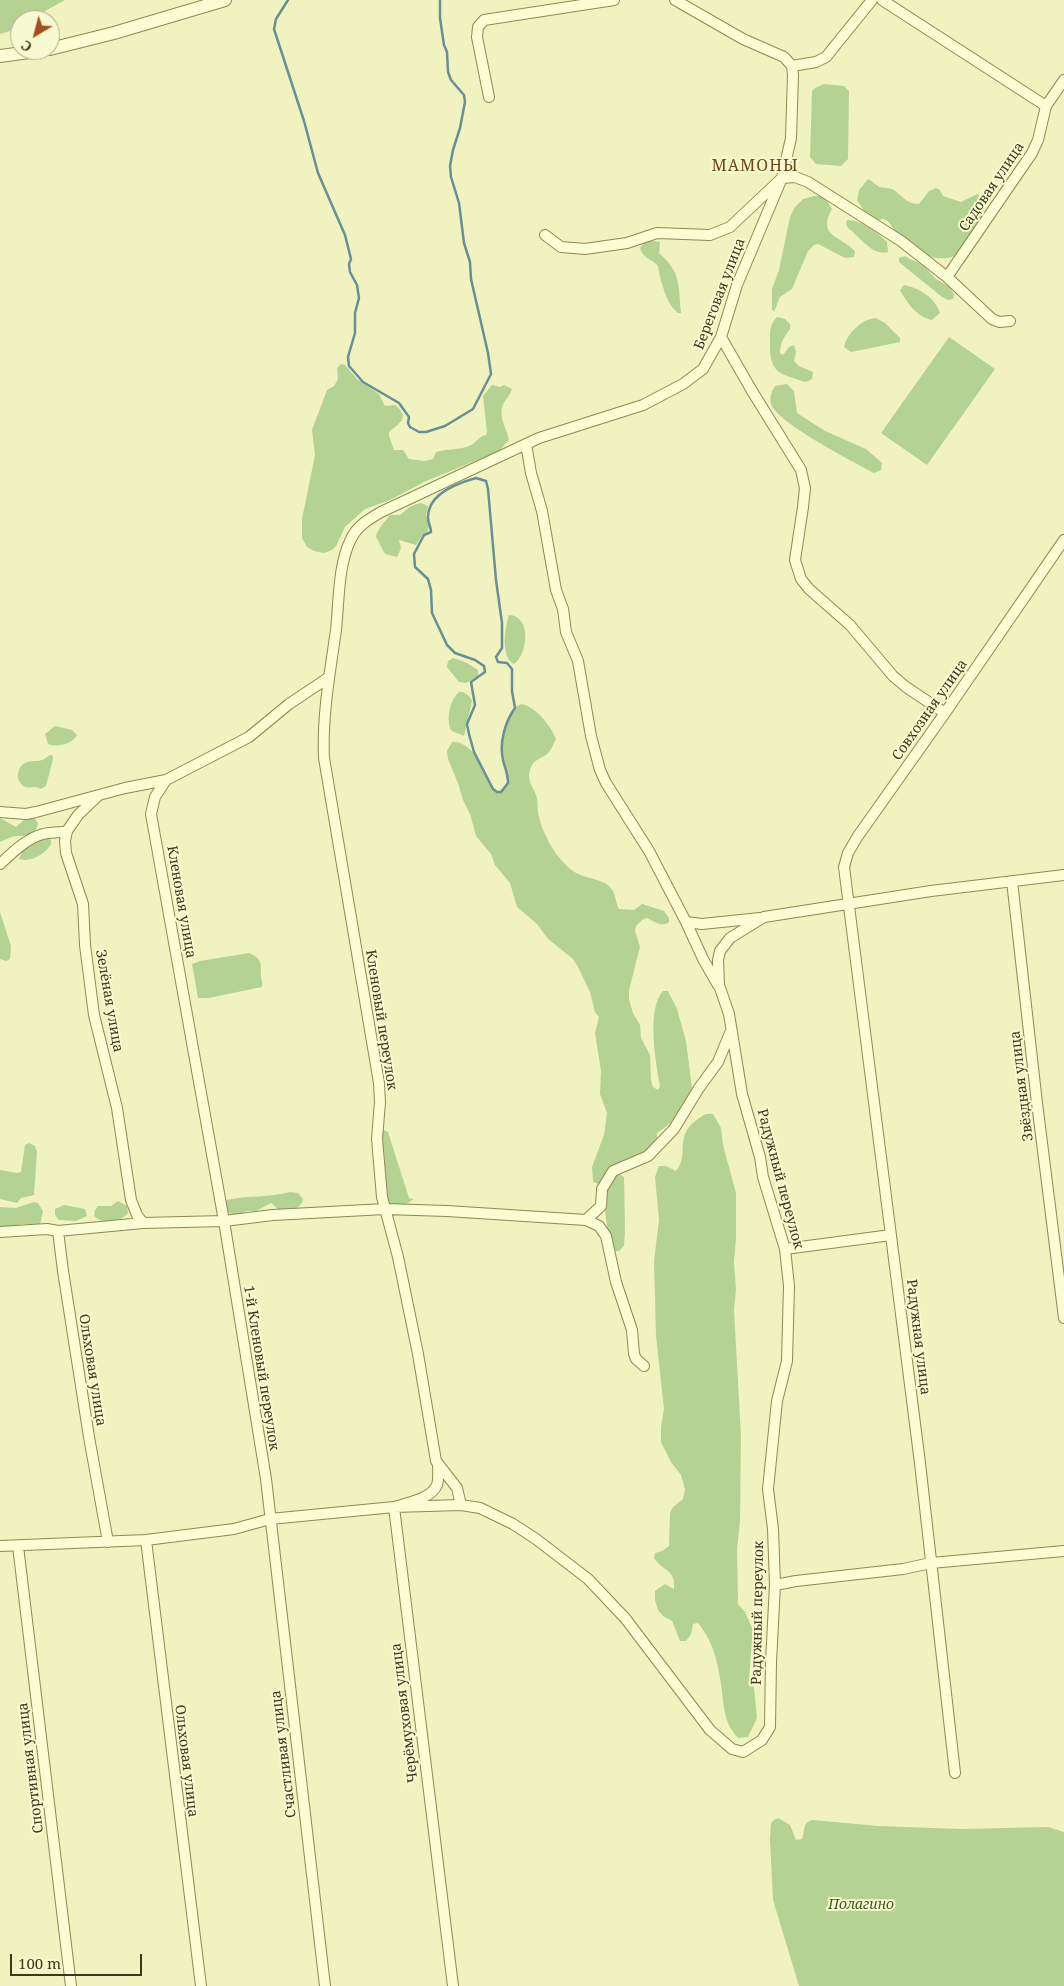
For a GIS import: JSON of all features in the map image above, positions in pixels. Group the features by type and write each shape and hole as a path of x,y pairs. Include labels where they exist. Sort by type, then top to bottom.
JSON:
{"street":[{"path":"60,46 122,31 224,0"},
{"path":"488,97 477,37 478,27 484,20 614,0"},
{"path":"674,0 743,39 784,57 792,66 816,62 826,57 872,0"},
{"path":"882,0 1046,106"},
{"name":"Береговая улица","path":"352,538 360,526 369,519 397,503 526,444 552,434 623,413 661,397 703,369 721,337 737,285 782,178 790,138 792,66"},
{"name":"Садовая улица","path":"947,278 1032,153 1038,140 1046,106 1064,80"},
{"path":"545,235 561,247 585,249 627,243 658,233 698,236 715,234 730,227 782,178 795,177 808,182 901,241 947,278 992,319 998,322 1010,322"},
{"path":"721,337 801,470 805,488 795,560 801,579 809,589 846,622 893,676 945,713"},
{"path":"526,444 531,474 542,511 556,590 563,609 566,632 578,660 591,736 600,770 617,804 649,851 703,959 719,985"},
{"name":"Кленовый переулок","path":"352,538 342,573 328,678 323,733 324,758 378,1083 380,1102 378,1147 380,1179 385,1209 398,1257 438,1464 457,1488 461,1505"},
{"name":"Совхозная улица","path":"849,904 844,875 844,860 848,853 1064,540"},
{"path":"0,812 26,814 166,780 249,737 289,704 328,678"},
{"name":"Кленовая улица","path":"166,780 155,797 151,814 224,1221"},
{"path":"0,864 37,836 67,831 78,815 99,795"},
{"name":"Зелёная улица","path":"67,831 65,841 66,853 83,904 84,933 94,1015 117,1108 131,1200 136,1215 143,1223"},
{"name":"Радужный переулок","path":"461,1505 480,1508 513,1524 536,1538 588,1579 625,1618 710,1730 732,1750 742,1752 765,1738 771,1720 771,1653 775,1585 773,1529 768,1489 775,1413 787,1361 789,1286 786,1249 763,1178 760,1157 742,1094 732,1030 719,985 718,960 724,944 740,930 764,917 1064,875"},
{"name":"Звёздная улица","path":"1012,881 1064,1318"},
{"name":"Радужная улица","path":"849,904 919,1453 955,1774"},
{"path":"686,922 702,924 764,917"},
{"path":"586,1220 601,1206 602,1189 613,1171 648,1156 674,1129 699,1088 718,1062 732,1030"},
{"path":"0,1232 47,1229 58,1231 143,1223 224,1221 273,1215 385,1209 586,1220 599,1226 606,1236 616,1282 632,1330 634,1354 636,1359 644,1366"},
{"name":"1-й Кленовый переулок","path":"224,1221 266,1479 270,1519"},
{"name":"Ольховая улица","path":"58,1231 62,1271 88,1437 108,1542"},
{"path":"786,1249 891,1234"},
{"path":"394,1507 426,1496 432,1492 437,1484 438,1464"},
{"path":"0,1546 146,1540 234,1530 270,1519 394,1507 461,1505"},
{"name":"Черёмуховая улица","path":"394,1507 443,1893 452,1986"},
{"name":"Счастливая улица","path":"270,1519 325,1986"},
{"name":"Ольховая улица","path":"146,1540 200,1986"},
{"name":"Спортивная улица","path":"18,1546 71,1986"},
{"path":"775,1585 903,1569 931,1563 1064,1551"}],"green space":[{"path":"0,0 65,0 47,10 10,10 10,31 0,34"},
{"path":"824,84 844,86 849,91 848,159 841,166 816,164 810,157 812,91"},
{"path":"868,179 880,187 894,190 915,204 919,204 929,191 936,188 940,190 943,196 961,202 977,194 985,199 985,206 975,229 955,256 946,258 931,257 916,250 884,219 876,221 866,214 857,200 859,190"},
{"path":"824,196 832,209 828,218 828,230 855,251 854,257 845,258 818,244 814,245 808,251 792,289 780,297 774,312 772,309 772,289 779,270 790,217 795,207 803,199"},
{"path":"847,220 863,224 879,235 887,242 888,252 882,253 866,245 848,228"},
{"path":"646,240 660,242 659,253 675,273 678,280 681,313 674,309 669,301 657,265 641,252 640,248"},
{"path":"905,256 922,265 936,279 949,287 954,295 953,299 948,300 942,297 899,262 899,258"},
{"path":"904,285 926,294 938,307 940,313 932,320 917,313 900,290"},
{"path":"777,317 785,319 790,324 790,329 784,337 780,353 783,355 789,347 794,345 796,352 794,361 799,366 813,372 812,379 806,382 788,376 781,373 773,365 770,350 770,333"},
{"path":"876,318 885,323 900,338 900,342 851,352 844,347 848,337 856,328 866,321"},
{"path":"949,337 995,369 927,465 881,433"},
{"path":"341,364 345,365 357,379 379,394 385,406 395,405 400,409 403,417 402,420 389,432 389,436 394,450 403,450 409,459 425,461 433,459 436,452 469,446 486,435 483,396 492,385 500,387 504,385 512,389 501,411 509,440 499,451 424,482 390,500 365,509 345,527 336,546 324,553 307,547 302,538 302,519 315,455 312,430 327,390 334,386 338,379 337,368"},
{"path":"787,384 794,391 797,413 825,431 866,449 882,463 881,470 874,473 834,451 801,431 776,412 770,399 772,392 775,386"},
{"path":"421,503 428,506 426,515 429,527 427,532 423,534 416,545 399,540 401,548 397,557 385,554 376,537 382,526 390,515 400,515 411,506"},
{"path":"509,615 516,617 521,622 525,636 522,652 514,664 505,649 505,634"},
{"path":"453,658 466,662 478,670 478,676 466,683 459,682 447,667 448,661"},
{"path":"459,692 469,696 472,701 464,736 452,731 449,722 451,705"},
{"path":"522,704 533,709 543,718 556,739 548,753 532,764 529,778 536,794 541,825 557,854 573,871 609,886 614,893 619,909 634,910 642,904 664,911 669,918 669,922 664,924 647,918 636,926 635,931 640,947 629,990 629,999 633,1013 640,1025 641,1038 650,1055 651,1081 653,1087 658,1090 660,1086 654,1037 655,1011 663,991 668,991 677,1009 686,1041 691,1093 674,1121 657,1133 657,1142 653,1146 599,1184 593,1182 592,1167 604,1135 607,1113 600,1094 601,1071 595,1033 599,1017 595,1012 590,992 573,959 548,939 537,924 517,907 510,883 495,865 491,854 476,836 470,814 448,759 447,751 452,742 460,743 467,747 478,759 493,789 497,792 501,791 508,783 503,759 503,734 511,712"},
{"path":"55,726 72,730 77,735 72,741 64,744 55,746 48,744 45,734"},
{"path":"50,755 53,756 53,759 46,786 41,789 22,785 18,780 18,775 22,765 45,759"},
{"path":"33,816 38,823 34,832 28,835 10,837 0,842 0,818 16,827 26,818"},
{"path":"47,838 51,840 51,844 42,854 33,859 19,859 27,848"},
{"path":"0,912 11,946 10,959 6,961 0,959"},
{"path":"249,953 260,962 262,987 209,998 198,998 192,964"},
{"path":"706,1114 713,1114 721,1128 723,1145 736,1193 734,1261 736,1290 734,1310 741,1436 740,1521 737,1550 738,1604 745,1612 753,1630 749,1678 754,1688 757,1718 748,1737 738,1738 730,1727 726,1716 717,1664 704,1630 698,1623 693,1624 691,1634 686,1641 680,1641 672,1621 663,1616 658,1610 655,1600 655,1591 665,1584 674,1589 671,1574 654,1558 655,1553 669,1546 670,1513 673,1507 683,1499 685,1489 681,1475 671,1462 661,1442 664,1409 656,1336 654,1261 659,1220 655,1177 659,1166 666,1166 676,1171 682,1157 684,1136 695,1121"},
{"path":"384,1130 388,1132 409,1198 414,1199 403,1206 391,1206 386,1193 384,1149 380,1133"},
{"path":"29,1143 35,1146 37,1152 34,1195 21,1198 17,1203 0,1199 0,1170 21,1172 25,1145"},
{"path":"618,1173 624,1177 625,1230 624,1246 619,1251 614,1251 611,1247 607,1228 605,1208 607,1188"},
{"path":"290,1192 298,1193 303,1199 302,1203 295,1210 278,1209 271,1203 256,1211 247,1211 235,1215 229,1213 224,1204 227,1200 235,1198"},
{"path":"118,1201 127,1206 128,1213 121,1219 102,1221 94,1216 98,1206 111,1206"},
{"path":"34,1202 38,1203 43,1211 40,1225 22,1224 10,1228 0,1228 0,1207 16,1208"},
{"path":"64,1205 85,1209 87,1216 76,1221 59,1220 55,1215 55,1209"},
{"name":"Полагино","path":"778,1818 790,1825 796,1840 802,1839 805,1825 812,1820 879,1826 961,1829 1048,1827 1064,1832 1064,1986 799,1986 773,1900 771,1823"}],"waterway":[{"path":"288,0 276,19 274,29 304,121 318,173 345,235 351,259 349,264 350,272 357,285 359,298 355,313 355,333 348,357 349,366 363,382 399,403 409,417 408,423 410,427 419,432 426,432 445,426 473,409 491,374 471,279 470,262 464,243 459,203 451,177 450,166 465,102 464,95 451,80 448,72 447,52 444,45 440,18 440,0"},
{"path":"476,478 486,481 488,489 502,623 502,648 496,657 498,662 507,663 512,669 512,691 515,708 508,720 502,740 502,753 508,783 501,792 493,789 474,752 467,724 475,705 471,682 485,672 484,666 475,660 455,653 447,645 432,613 431,590 428,579 415,567 414,554 424,535 431,532 428,518 433,502 445,491 476,478"}],"district":[{"name":"МАМОНЫ","path":"755,166"}]}
